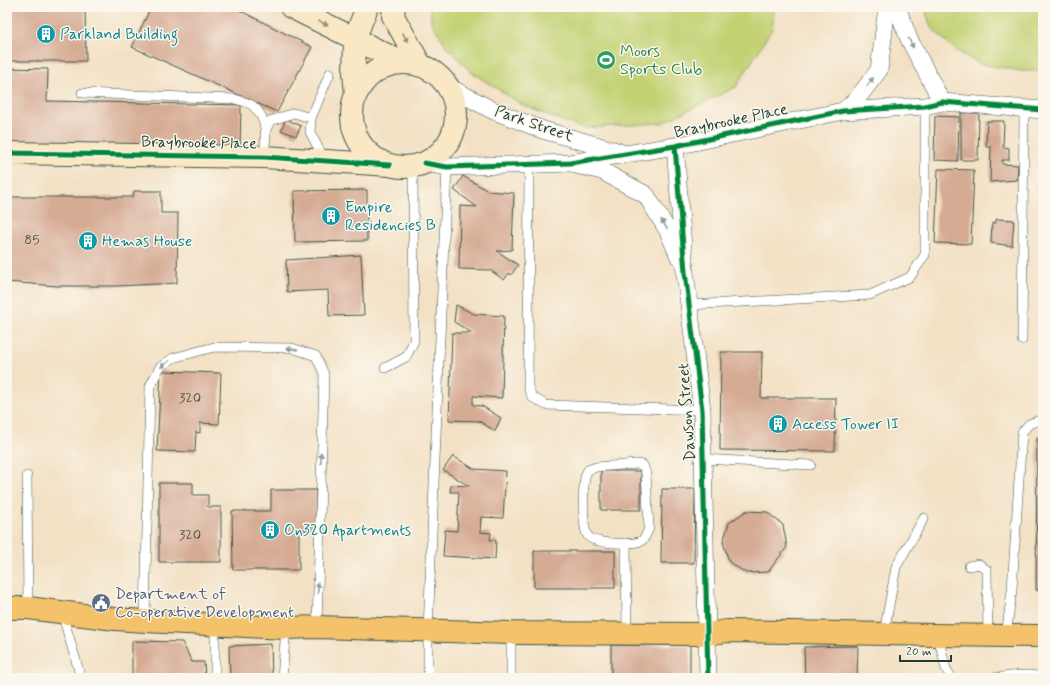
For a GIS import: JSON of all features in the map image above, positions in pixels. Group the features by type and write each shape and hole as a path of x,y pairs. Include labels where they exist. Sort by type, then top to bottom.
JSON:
{"main road":[{"path":"17,608 115,619 286,628 317,627 511,633 707,634 727,631 884,633 938,636 1043,636"},
{"path":"7,622 115,619"}],"street":[{"path":"291,7 355,38 436,74 448,86 454,103 455,121 450,138 439,153 418,164 401,167 390,165 374,157 361,145 353,129 352,112 356,95 364,82 374,72 388,65 412,64"},
{"path":"356,95 354,73 355,38 367,7"},
{"path":"394,7 393,16 412,64"},
{"path":"843,111 856,100 879,70 887,7"},
{"path":"897,7 909,39 942,102"},
{"name":"Park Street","path":"448,86 492,110 543,130 624,153"},
{"name":"Braybrooke Place","path":"418,164 448,168 570,163 624,153 675,146 843,111 925,106 942,102 1024,110 1043,110"},
{"name":"Dawson Street","path":"675,146 685,272 702,410 708,678"},
{"name":"Braybrooke Place","path":"7,153 264,157 390,165"},
{"path":"570,163 602,171 646,194 668,231 685,272"}],"lane":[{"path":"325,160 310,132 311,118 330,73"},
{"path":"82,93 235,99 252,105 263,119 266,130 264,157"},
{"path":"690,305 870,295 910,277 925,255 925,106"},
{"path":"1022,340 1024,110"},
{"path":"266,130 270,121 294,113 311,118"},
{"path":"385,368 406,357 414,341 418,164"},
{"path":"529,164 528,387 532,397 546,405 702,410"},
{"path":"428,678 428,631 448,168"},
{"path":"145,621 150,386 160,367 173,358 214,347 292,348 316,356 324,374 317,627"},
{"path":"997,636 1012,590 1022,432 1029,424 1043,419"},
{"path":"704,459 811,465"},
{"path":"636,464 643,465 646,474 649,528 647,535 642,540 626,543 594,541 588,536 584,526 584,478 588,470 596,467 636,464"},
{"path":"17,608 27,476"},
{"path":"884,633 896,567 924,518"},
{"path":"626,543 627,633"},
{"path":"969,566 979,564 987,570 997,636"},
{"path":"64,620 79,671 78,678"},
{"path":"215,625 215,678"},
{"path":"282,678 286,628"},
{"path":"511,633 511,678"},
{"path":"938,636 946,669 952,678"},
{"path":"991,678 1030,675 1039,676 1041,678"}],"green space":[{"name":"Moors Sports Club","path":"430,7 775,7 772,29 736,87 662,123 584,128 554,118 521,104 471,72 448,48 431,22"},
{"path":"924,7 1043,7 1043,71 1021,71 980,64 955,50 931,27"}],"building":[{"name":"Parkland Building","path":"7,7 85,7 86,61 7,61"},
{"path":"151,7 233,7 312,47 277,112 132,47"},
{"path":"7,68 48,69 47,101 241,105 240,148 7,143"},
{"path":"961,113 979,113 978,160 961,160"},
{"path":"935,116 959,117 958,161 934,160"},
{"path":"286,119 301,126 296,136 281,130"},
{"path":"1043,120 1043,194 1039,193"},
{"path":"987,121 1004,121 1003,147 1009,148 1009,160 1002,160 1002,164 1018,165 1017,180 990,182 991,147 986,147"},
{"path":"938,169 974,170 971,244 935,243"},
{"path":"463,176 488,191 514,193 512,250 497,251 518,265 511,275 509,273 504,280 490,270 459,269 460,206 477,207 454,190"},
{"name":"Empire Residencies B","path":"367,190 367,241 295,242 294,191"},
{"path":"134,191 161,191 161,213 178,213 177,283 118,286 57,286 7,282 7,197 133,197"},
{"path":"996,219 1014,220 1012,246 991,243 992,223 996,223"},
{"path":"361,255 364,315 329,316 328,290 287,292 286,260"},
{"path":"456,305 474,314 504,316 502,398 473,396 473,405 482,406 501,418 495,431 479,421 449,420 452,333 472,333 454,322"},
{"name":"Access Tower II","path":"721,352 762,352 761,398 836,398 835,451 720,450"},
{"path":"161,371 221,373 219,424 200,423 200,433 196,432 195,452 157,451"},
{"path":"1037,438 1043,438 1043,590 1036,590"},
{"path":"453,456 474,469 506,471 503,518 481,517 480,532 491,533 490,540 496,540 495,559 443,556 445,530 457,531 459,492 450,492 451,485 469,486 443,470"},
{"path":"601,471 641,471 641,510 601,510"},
{"path":"159,483 193,483 193,495 208,495 208,507 221,507 221,562 159,562"},
{"path":"662,489 695,489 694,563 661,563"},
{"name":"On320 Apartments","path":"271,490 316,490 316,530 299,530 299,570 233,570 232,511 271,511"},
{"path":"746,511 767,512 783,525 787,547 768,572 746,573 729,562 723,542 729,523"},
{"path":"534,551 615,551 615,588 534,588"},
{"path":"132,641 182,642 192,662 204,662 205,678 132,678"},
{"path":"271,644 272,678 230,678 229,646"},
{"path":"611,645 690,645 690,678 611,678"},
{"path":"858,646 857,678 805,678 804,647"}],"cycle path":[{"path":"424,163 447,167 570,163 675,146 843,111 925,106 942,102 1043,110"},
{"path":"675,146 685,272 702,410 708,678"},
{"path":"7,153 264,157 390,165"}],"place":[{"name":"Parkland Building","path":"46,34"},
{"name":"Moors Sports Club","path":"606,60"},
{"name":"Empire Residencies B","path":"331,216"},
{"name":"Hemas House","path":"88,241"},
{"name":"Access Tower II","path":"778,424"},
{"name":"On320 Apartments","path":"270,530"},
{"name":"Department of Co-operative Development","path":"101,603"}]}
